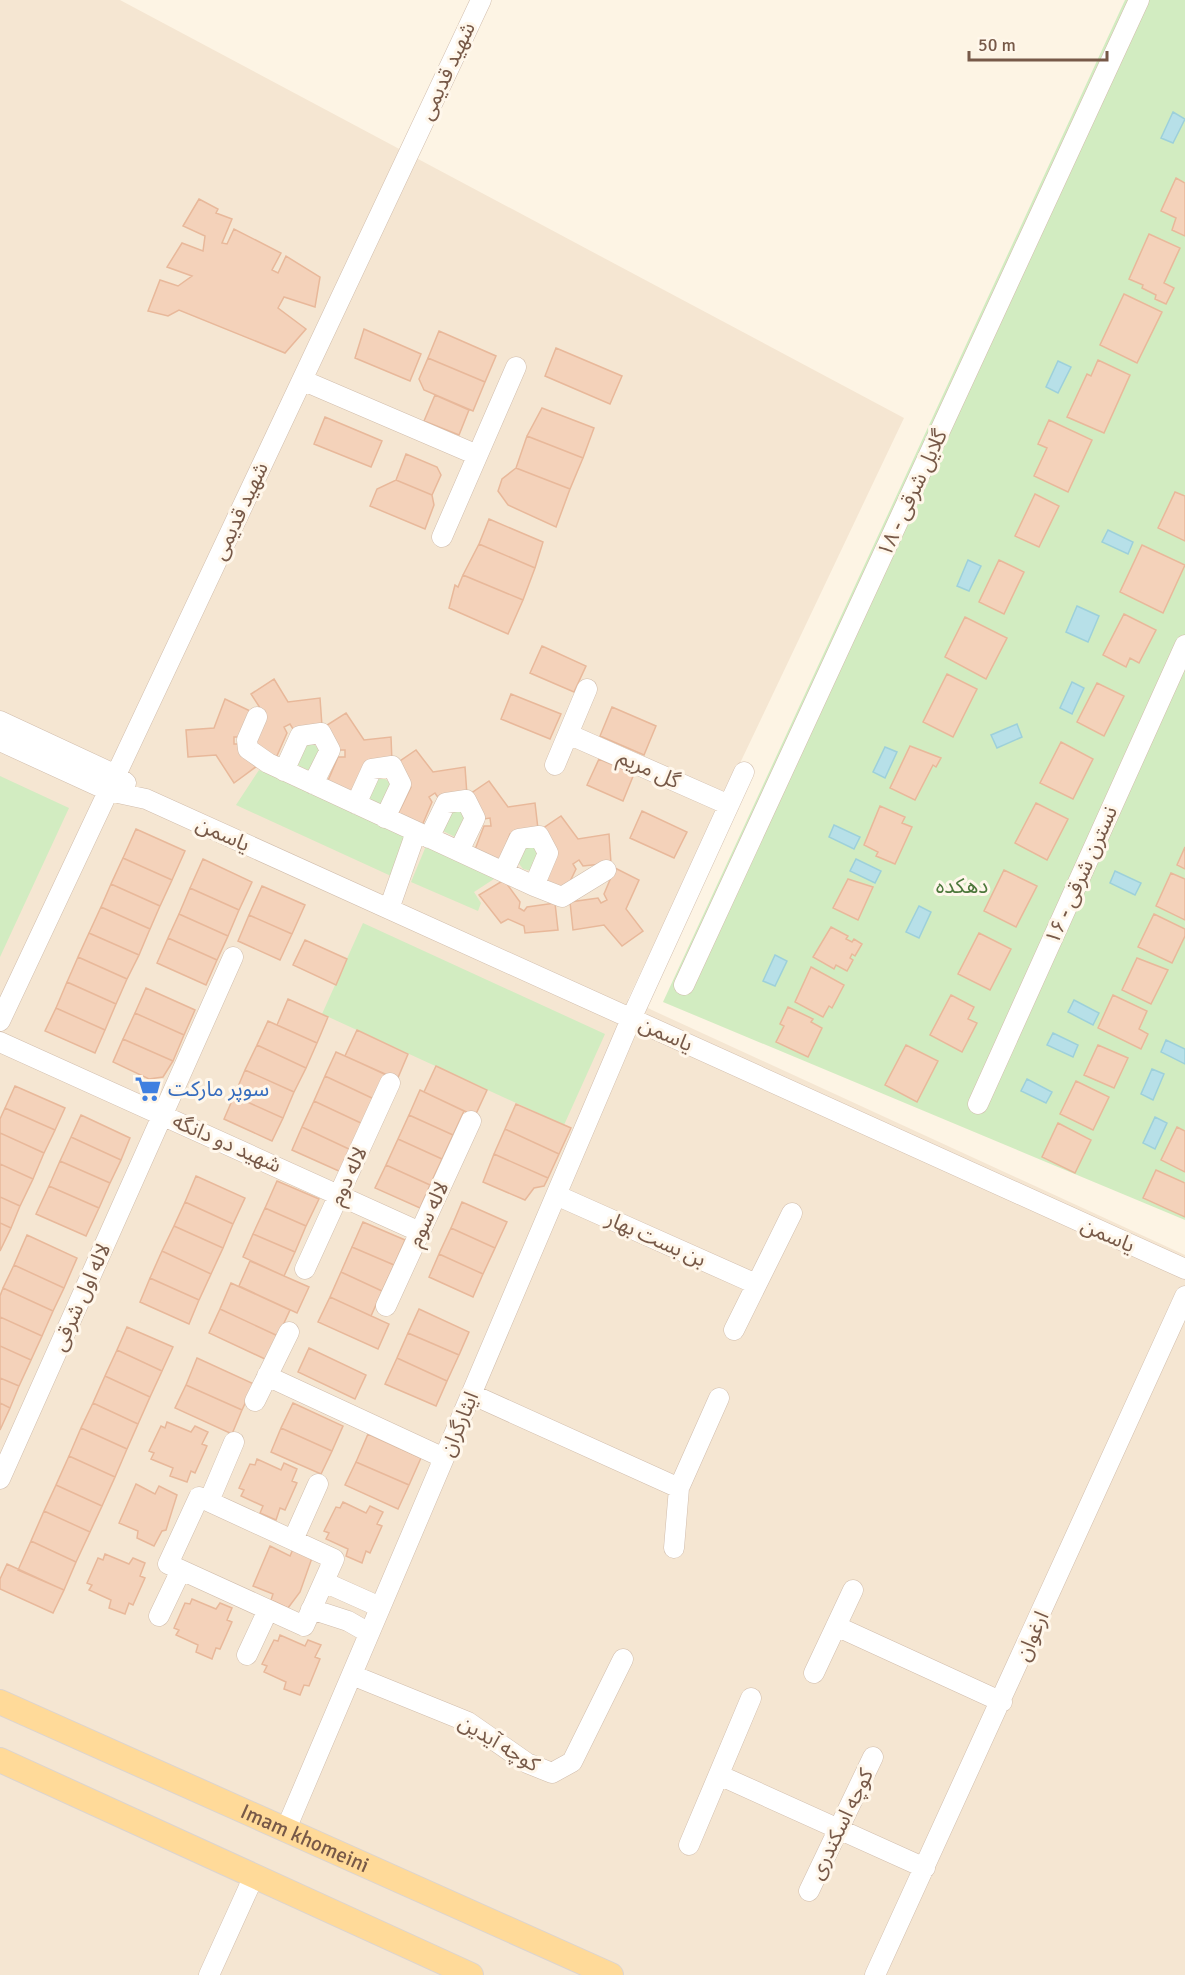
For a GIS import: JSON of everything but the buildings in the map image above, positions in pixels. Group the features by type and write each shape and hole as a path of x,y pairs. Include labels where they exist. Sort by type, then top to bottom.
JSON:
{"main road":[{"name":"Imam khomeini","path":"0,1702 611,1975"},
{"path":"0,1760 471,1975"}],"street":[{"name":"شهید قدیمی","path":"0,1021 481,0"},
{"name":"گلایل شرقی - ۱۸","path":"684,985 1139,0"},
{"path":"442,537 516,367"},
{"path":"302,380 477,454"},
{"name":"نسترن شرقی - ۱۶","path":"978,1104 1185,645"},
{"path":"555,765 587,689"},
{"path":"257,717 247,740 248,749 284,771 534,886 562,897 606,870"},
{"name":"یاسمن","path":"0,721 146,800 1185,1269"},
{"path":"284,771 300,736 321,733 330,750 314,784"},
{"name":"گل مریم","path":"568,734 729,805"},
{"name":"یاسمن","path":"0,741 113,783"},
{"path":"356,804 372,769 392,766 401,784 385,818"},
{"name":"ایثارگران","path":"286,1829 631,1019 744,772"},
{"path":"389,909 423,835 446,803 466,800 475,818 459,852"},
{"path":"504,871 519,839 539,836 548,853 534,886"},
{"name":"لاله اول شرقی","path":"0,1479 233,957"},
{"name":"شهید دو دانگه","path":"0,1041 420,1232"},
{"name":"لاله دوم","path":"305,1269 390,1083"},
{"name":"لاله سوم","path":"386,1306 471,1121"},
{"name":"بن بست بهار","path":"556,1195 756,1284"},
{"path":"734,1330 792,1213"},
{"name":"ارغوان","path":"875,1975 1002,1702 1185,1296"},
{"path":"255,1401 289,1332"},
{"path":"267,1376 444,1458"},
{"path":"471,1394 679,1488"},
{"path":"674,1548 679,1488 719,1398"},
{"path":"209,1502 234,1442"},
{"path":"293,1540 318,1484"},
{"path":"199,1497 293,1540 334,1559 304,1626 168,1564 199,1497"},
{"path":"159,1616 181,1570"},
{"path":"324,1582 380,1608"},
{"path":"814,1673 853,1590"},
{"path":"247,1655 268,1610"},
{"path":"311,1610 348,1621 369,1633"},
{"path":"836,1626 1002,1702"},
{"name":"کوچه آیدین","path":"352,1675 468,1722 526,1763 552,1773 572,1762 623,1659"},
{"path":"689,1845 752,1698"},
{"name":"کوچه اسکندری","path":"809,1891 873,1757"},
{"path":"719,1775 925,1868"},
{"path":"209,1975 254,1876"}],"shaded area":[{"path":"0,0 120,0 904,418 628,999 1185,1255 1185,1975 0,1975"}],"green space":[{"name":"دهکده","path":"1125,0 1185,0 1185,1220 663,1002"},
{"path":"312,743 320,749 310,771 297,765 300,745"},
{"path":"259,770 408,834 391,876 236,805"},
{"path":"0,776 69,808 0,957"},
{"path":"376,779 385,779 392,784 382,806 369,801 367,788"},
{"path":"454,809 462,811 468,819 455,837 443,831"},
{"path":"526,843 542,849 532,871 523,869 517,861"},
{"path":"426,846 497,877 474,892 481,903 478,911 411,882"},
{"path":"363,923 605,1034 564,1125 322,1014"}],"water":[{"path":"1173,112 1185,119 1173,143 1161,138"},
{"path":"1058,361 1071,367 1058,393 1046,387"},
{"path":"1108,530 1133,542 1128,554 1102,542"},
{"path":"968,560 981,566 969,591 957,586"},
{"path":"1077,606 1099,616 1088,642 1066,632"},
{"path":"1072,682 1084,688 1072,714 1060,708"},
{"path":"1017,724 1022,737 997,748 991,735"},
{"path":"885,747 897,752 885,778 873,772"},
{"path":"834,825 860,837 854,849 829,837"},
{"path":"856,859 881,871 875,883 850,871"},
{"path":"1115,871 1141,883 1135,895 1110,883"},
{"path":"919,906 931,912 919,938 906,932"},
{"path":"775,955 787,961 775,986 763,981"},
{"path":"1074,1000 1099,1013 1093,1025 1068,1012"},
{"path":"1053,1033 1078,1045 1073,1057 1047,1045"},
{"path":"1166,1040 1185,1049 1185,1064 1161,1052"},
{"path":"1152,1069 1164,1074 1153,1100 1141,1094"},
{"path":"1027,1079 1052,1092 1046,1103 1021,1091"},
{"path":"1155,1117 1167,1123 1155,1149 1143,1143"}],"place":[{"name":"سوپر مارکت","path":"148,1089"}]}
